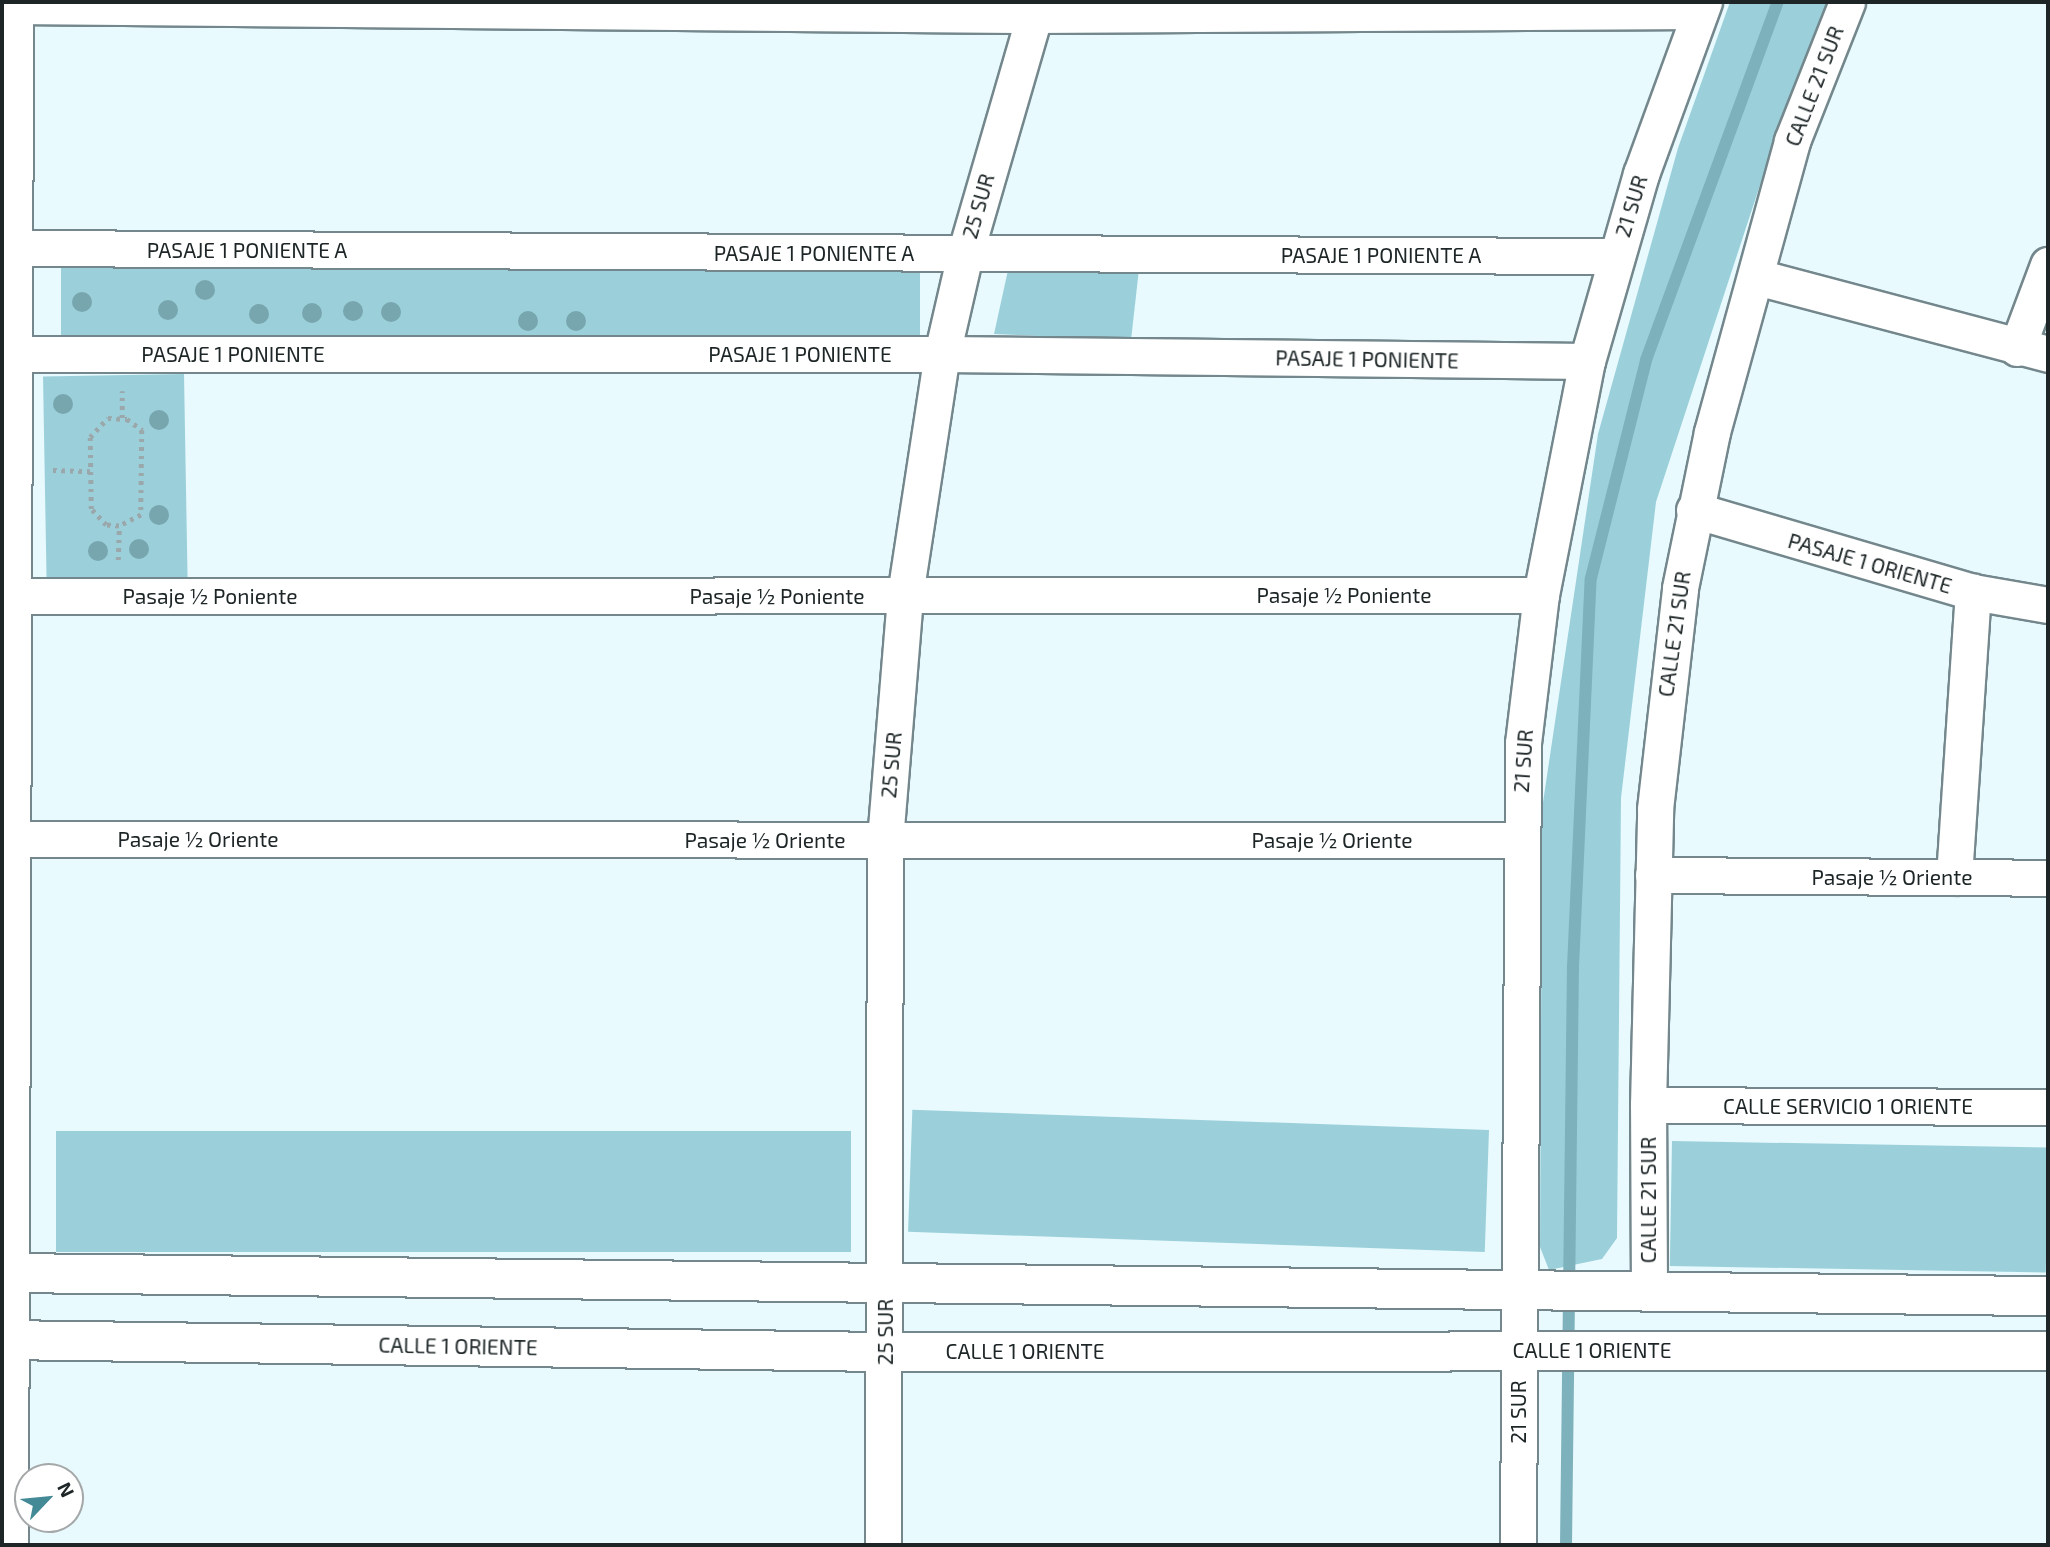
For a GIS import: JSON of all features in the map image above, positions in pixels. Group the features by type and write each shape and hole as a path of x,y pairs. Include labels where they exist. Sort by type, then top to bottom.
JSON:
{"street":[{"name":"CALLE 21 SUR","path":"1649,1290 1648,1105 1653,875 1665,691 1694,510 1792,141 1847,2"},
{"path":"9,1545 6,1273 11,839 13,4 1036,8 1702,7"},
{"name":"21 SUR","path":"1518,1545 1552,1350 1552,1289 1518,840 1522,743 1541,595 1587,361 1615,256 1702,7"},
{"name":"25 SUR","path":"883,1545 885,840 905,596 942,354 965,254 1036,8"},
{"name":"PASAJE 1 PONIENTE A","path":"13,248 1615,256"},
{"path":"1757,277 2033,351 2048,265"},
{"name":"PASAJE 1 PONIENTE","path":"12,354 942,354 1587,361"},
{"name":"PASAJE 1 ORIENTE","path":"1694,510 1973,592 2048,605"},
{"path":"1954,877 1973,592"},
{"name":"Pasaje ½ Poniente","path":"12,596 1541,595"},
{"name":"Pasaje ½ Oriente","path":"11,839 1518,840"},
{"name":"Pasaje ½ Oriente","path":"1653,875 2048,878"},
{"name":"CALLE SERVICIO 1 ORIENTE","path":"1648,1105 2048,1107"},
{"path":"6,1273 2048,1296"},
{"name":"CALLE 1 ORIENTE","path":"6,1340 885,1352 2048,1350"}],"path":[{"path":"113,417 127,419 142,430 141,515 124,525 106,525 91,509 92,432 113,417"}],"shaded area":[{"path":"1730,2 1833,2 1783,115 1656,502 1621,798 1617,1238 1602,1259 1549,1270 1540,1247 1542,809 1598,434 1678,148"},
{"path":"61,263 920,263 920,347 61,347"},
{"path":"1139,269 1131,340 994,334 1008,270"},
{"path":"184,374 188,580 47,582 43,376"},
{"path":"912,1110 1489,1130 1485,1252 908,1232"},
{"path":"56,1131 851,1131 851,1252 56,1252"},
{"path":"1672,1141 2048,1148 2046,1273 1670,1266"}],"waterway":[{"path":"1566,1545 1573,967 1591,578 1646,360 1778,2"}]}
